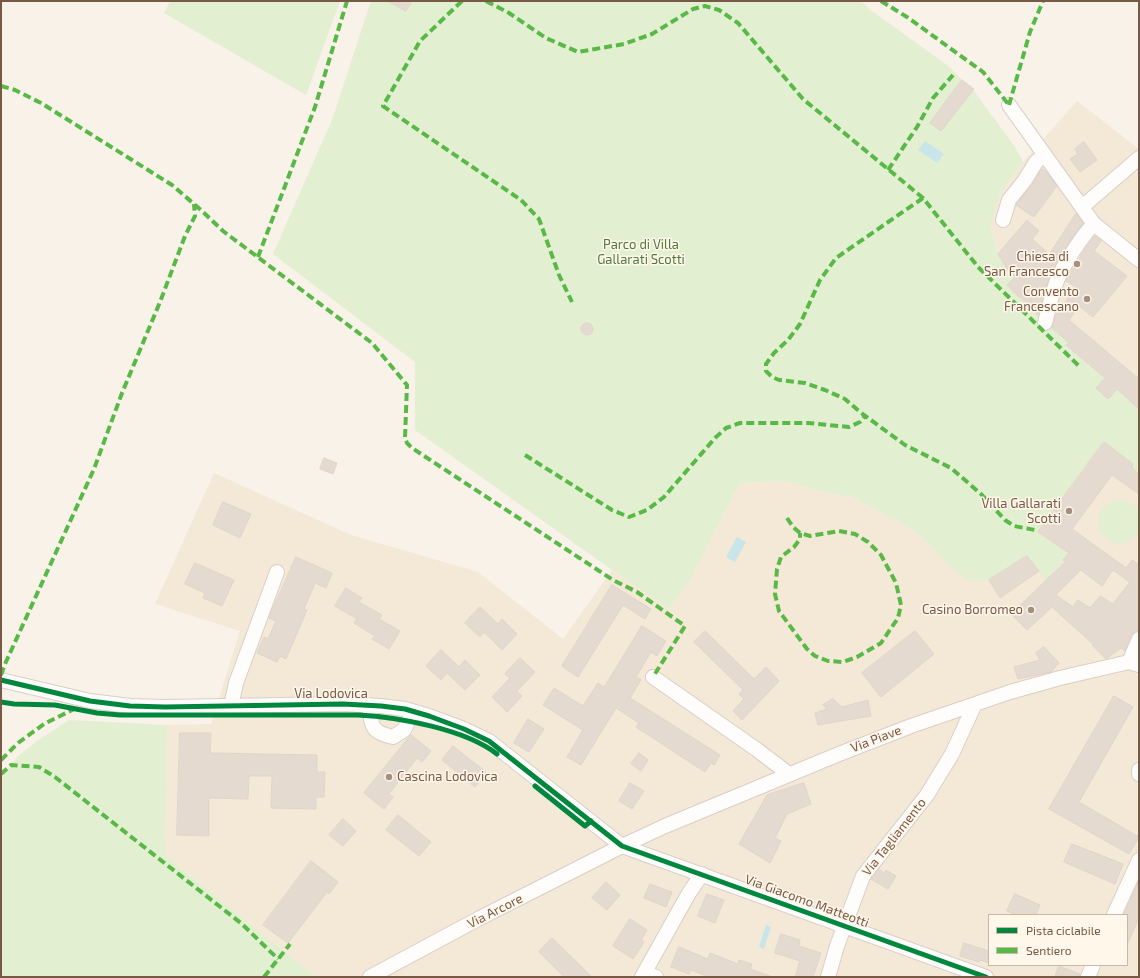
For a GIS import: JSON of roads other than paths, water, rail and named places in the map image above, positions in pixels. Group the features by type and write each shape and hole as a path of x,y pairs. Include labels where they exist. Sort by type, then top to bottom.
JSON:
{"street":[{"path":"1009,105 1094,224 1139,260"},
{"path":"1003,220 1009,200 1025,180 1036,162 1044,155"},
{"path":"1082,207 1139,158"},
{"path":"1045,323 1058,278 1080,240 1094,224"},
{"path":"231,706 236,682 277,572"},
{"path":"1134,664 1139,639"},
{"name":"Via Piave","path":"622,846 789,774 911,726 1010,692 1053,680 1134,664"},
{"path":"653,677 789,774"},
{"name":"Via Lodovica","path":"1,680 90,701 130,706 165,707 343,704 369,705 413,712 449,723 489,741 622,846"},
{"name":"Via Tagliamento","path":"828,977 863,876 927,795 952,754 975,704"},
{"name":"Via Lodovica","path":"369,705 372,726 381,734 393,737 404,730 413,712"},
{"name":"Via Giacomo Matteotti","path":"622,846 986,977"},
{"name":"Via Arcore","path":"370,977 478,919 622,846"},
{"path":"1114,914 1139,860"},
{"path":"647,976 689,893 702,874"},
{"path":"1088,977 1093,966"}],"water":[{"path":"925,141 944,154 937,163 918,150"},
{"path":"737,537 746,542 735,562 726,557"},
{"path":"766,925 771,927 764,949 759,947"}],"place":[{"name":"Chiesa di San Francesco","path":"1077,264"},
{"name":"Convento Francescano","path":"1087,299"},
{"name":"Villa Gallarati Scotti","path":"1069,511"},
{"name":"Casino Borromeo","path":"1031,610"},
{"name":"Cascina Lodovica","path":"389,777"}],"park label":[{"name":"Parco di Villa Gallarati Scotti","path":"641,252"}]}
